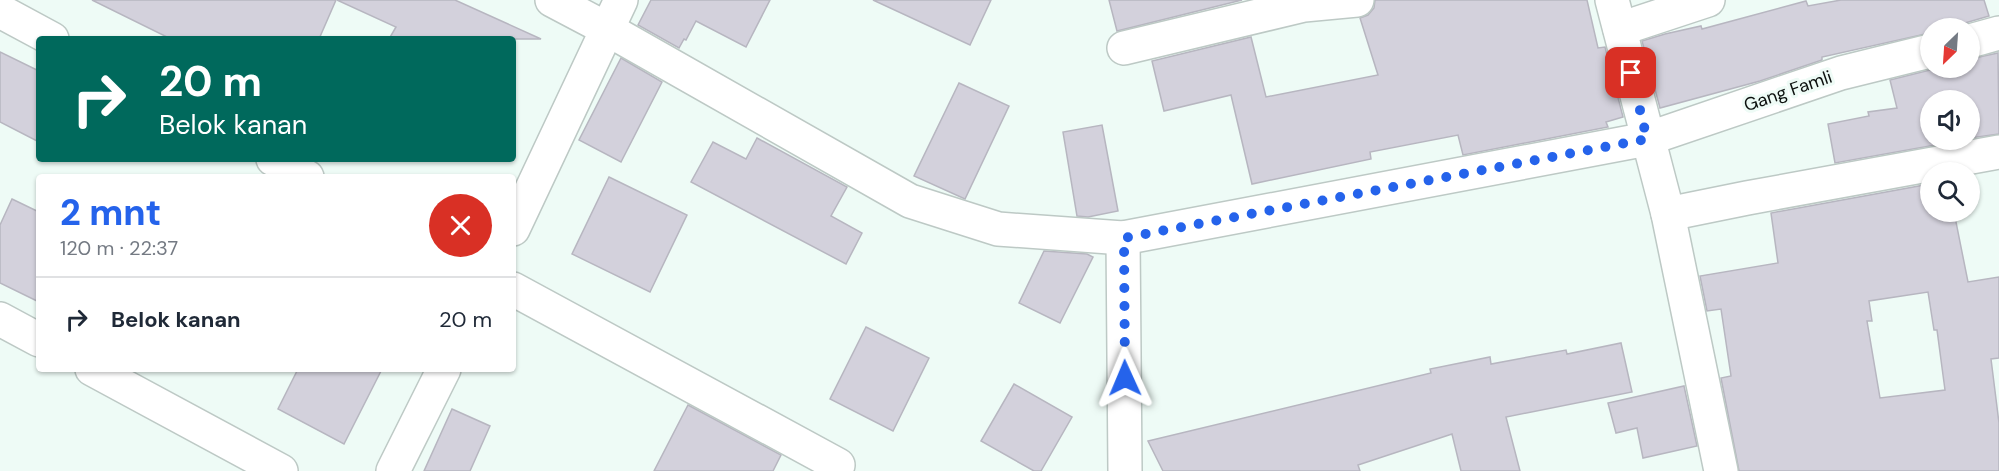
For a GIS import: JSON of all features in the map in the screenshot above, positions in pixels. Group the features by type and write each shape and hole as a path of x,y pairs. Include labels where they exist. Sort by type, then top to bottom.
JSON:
{"street":[{"name":"Gang Famli","path":"552,0 910,201 998,229 1124,238 1647,139 1840,73 1920,53"},
{"path":"516,223 621,0"},
{"path":"1124,48 1304,4 1357,0"},
{"path":"1708,0 1616,14 1668,214 1721,471"},
{"path":"0,11 46,36"},
{"path":"1980,38 1999,33"},
{"path":"1668,214 1759,195 1999,152"},
{"path":"279,162 301,174"},
{"path":"1124,238 1125,471"},
{"path":"516,291 838,465"},
{"path":"0,319 36,338"},
{"path":"98,372 281,471"},
{"path":"393,471 442,372"}],"building":[{"path":"92,0 336,0 320,36 165,36"},
{"path":"337,0 455,0 541,39 516,39 516,36 391,36 396,27"},
{"path":"651,0 770,0 746,47 696,21 679,48 638,25"},
{"path":"873,0 991,0 970,45"},
{"path":"1109,0 1242,0 1117,31"},
{"path":"1375,0 1587,0 1598,48 1605,47 1623,117 1606,122 1608,127 1463,155 1458,135 1370,152 1371,159 1252,184 1231,95 1164,111 1152,61 1251,37 1266,97 1378,75 1360,18 1368,15 1374,8"},
{"path":"1841,0 1984,0 1989,16 1980,19 1920,18 1920,35 1822,57 1822,60 1760,81 1660,108 1642,41 1701,26 1702,29 1806,1 1808,6"},
{"path":"0,52 36,70 36,140 0,122"},
{"path":"1998,53 1999,134 1980,137 1980,90 1920,90 1920,148 1835,163 1828,124 1869,116 1868,112 1897,108 1890,80 1920,72 1920,78 1980,78 1980,57"},
{"path":"621,58 662,82 621,162 579,140"},
{"path":"959,83 1009,106 965,199 914,176"},
{"path":"1102,125 1118,211 1088,217 1077,216 1063,132"},
{"path":"757,138 847,187 831,216 862,233 846,264 691,182 713,142 746,159"},
{"path":"609,177 687,215 650,292 572,254"},
{"path":"1920,186 1920,222 1956,222 1968,282 1999,277 1999,358 1991,359 1999,423 1999,471 1739,471 1721,378 1731,376 1721,309 1707,311 1700,276 1778,263 1771,213","holes":["1928,292 1934,330 1937,330 1945,390 1880,398 1867,321 1872,321 1869,301"]},
{"path":"12,199 36,211 36,301 0,283 0,225"},
{"path":"1044,251 1087,254 1093,257 1060,323 1019,303"},
{"path":"866,327 929,358 893,431 830,399"},
{"path":"1621,343 1632,392 1506,417 1520,471 1461,471 1452,434 1358,465 1360,471 1163,471 1148,441 1431,373 1430,369 1490,357 1491,364 1566,350 1567,354"},
{"path":"296,372 380,372 344,444 278,409"},
{"path":"1014,384 1072,417 1041,471 1034,471 981,441"},
{"path":"1684,386 1697,446 1643,458 1637,428 1616,433 1608,403"},
{"path":"688,405 781,455 773,471 654,471"},
{"path":"452,409 490,426 470,471 424,471"}],"route":[{"path":"1125,378 1124,238 1647,139 1631,73"}]}
